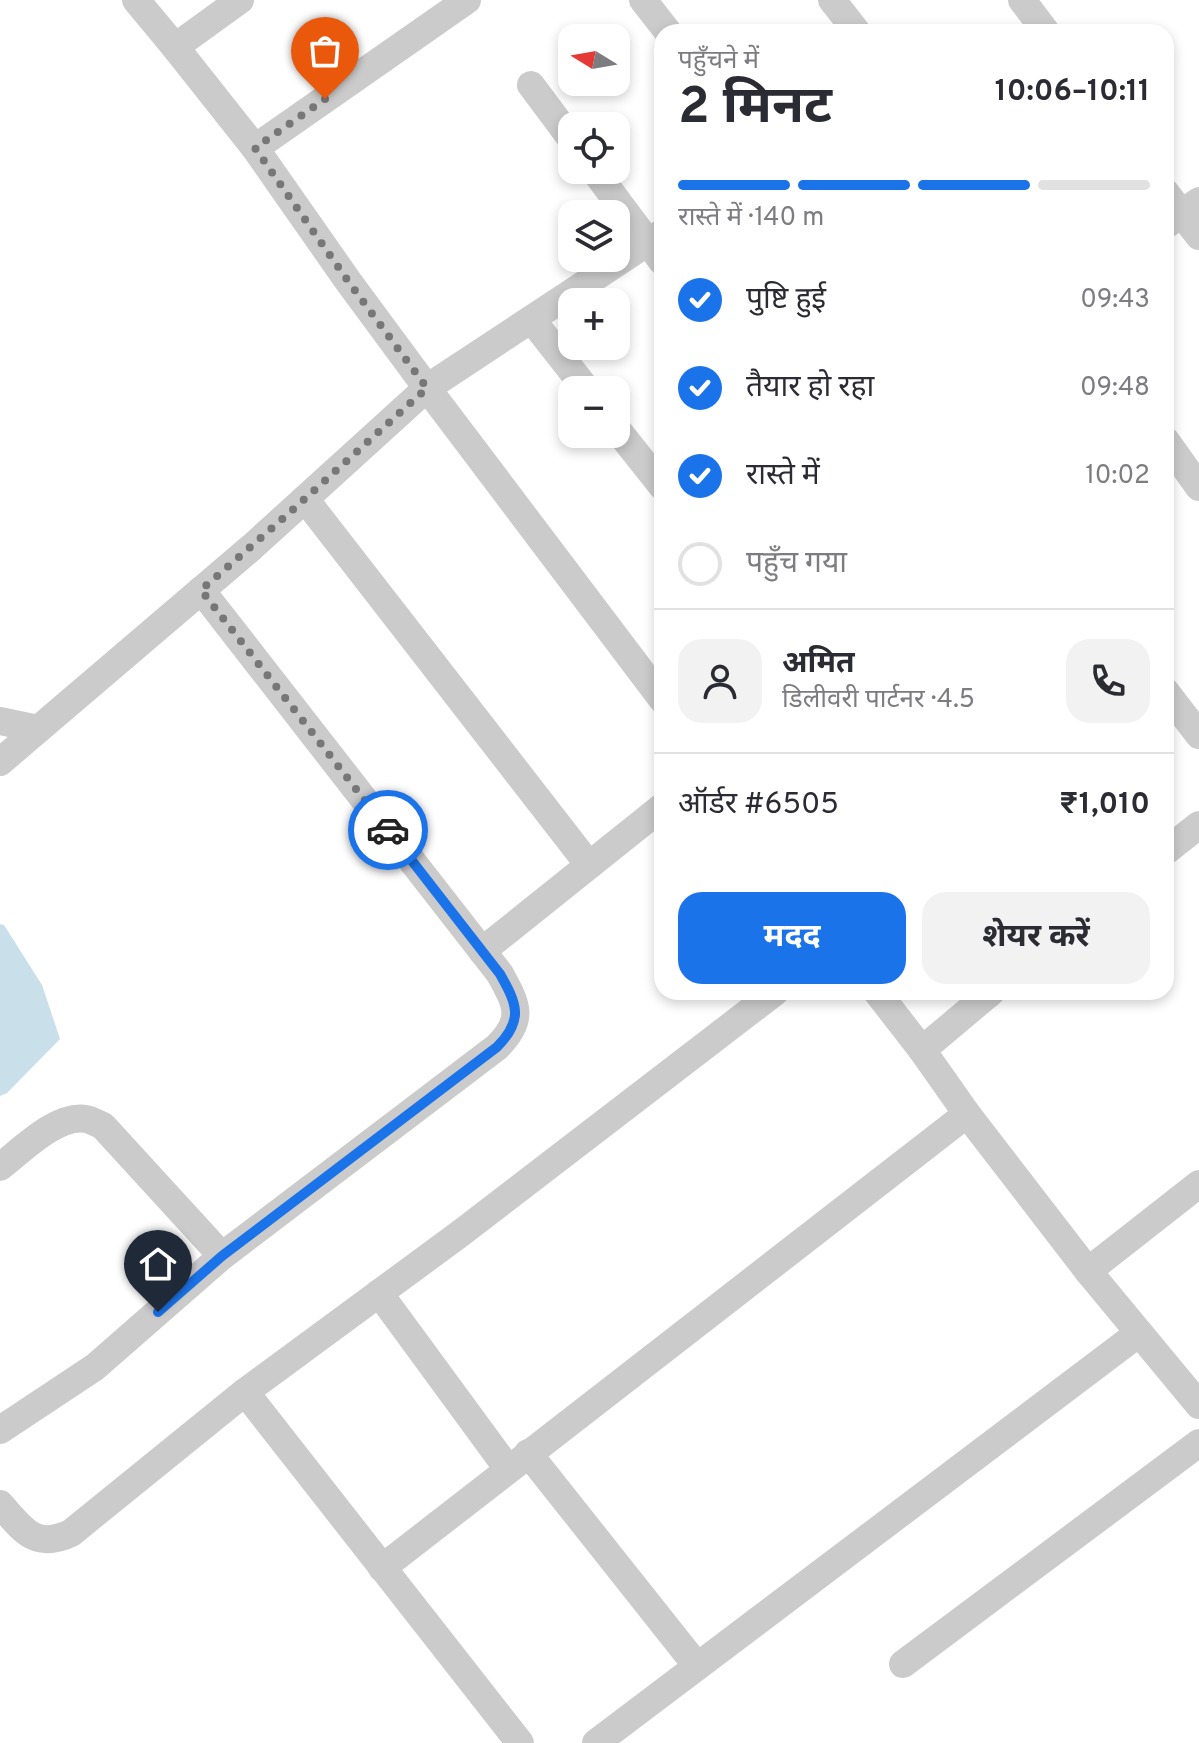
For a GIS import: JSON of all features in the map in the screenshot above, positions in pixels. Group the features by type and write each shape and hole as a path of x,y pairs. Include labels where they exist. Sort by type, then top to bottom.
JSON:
{"street":[{"path":"136,0 255,148 427,388 654,688"},
{"path":"175,47 240,0"},
{"path":"255,148 467,0"},
{"path":"643,0 662,24"},
{"path":"832,0 851,24"},
{"path":"1022,0 1040,24"},
{"path":"531,85 558,121"},
{"path":"606,184 654,242"},
{"path":"0,762 305,499 427,388 532,320 654,248"},
{"path":"532,320 576,376"},
{"path":"630,446 654,476"},
{"path":"1174,452 1199,487"},
{"path":"305,499 589,865"},
{"path":"0,1430 95,1367 222,1256 497,1047 510,1034 516,1012 512,995 500,974 201,590"},
{"path":"1174,702 1199,735"},
{"path":"0,721 38,729"},
{"path":"482,951 654,813"},
{"path":"1174,845 1199,825"},
{"path":"0,1504 27,1534 40,1540 57,1540 71,1533 245,1392 474,1223 765,1000"},
{"path":"883,1000 1088,1271 1139,1333 1193,1388"},
{"path":"922,1050 981,1000"},
{"path":"382,1568 967,1114"},
{"path":"0,1167 56,1124 70,1119 87,1119 103,1126 222,1256"},
{"path":"1088,1271 1199,1184"},
{"path":"379,1293 518,1461 697,1666"},
{"path":"596,1743 1139,1333"},
{"path":"245,1392 520,1743"},
{"path":"903,1664 1199,1443"}],"water":[{"path":"0,924 4,925 42,985 60,1039 7,1093 0,1096"}],"way so far":[{"path":"325,99 255,148 427,388 201,590 388,830"}],"route":[{"path":"158,1312 222,1256 510,1034 516,1012 512,995 500,974 388,830"}]}
